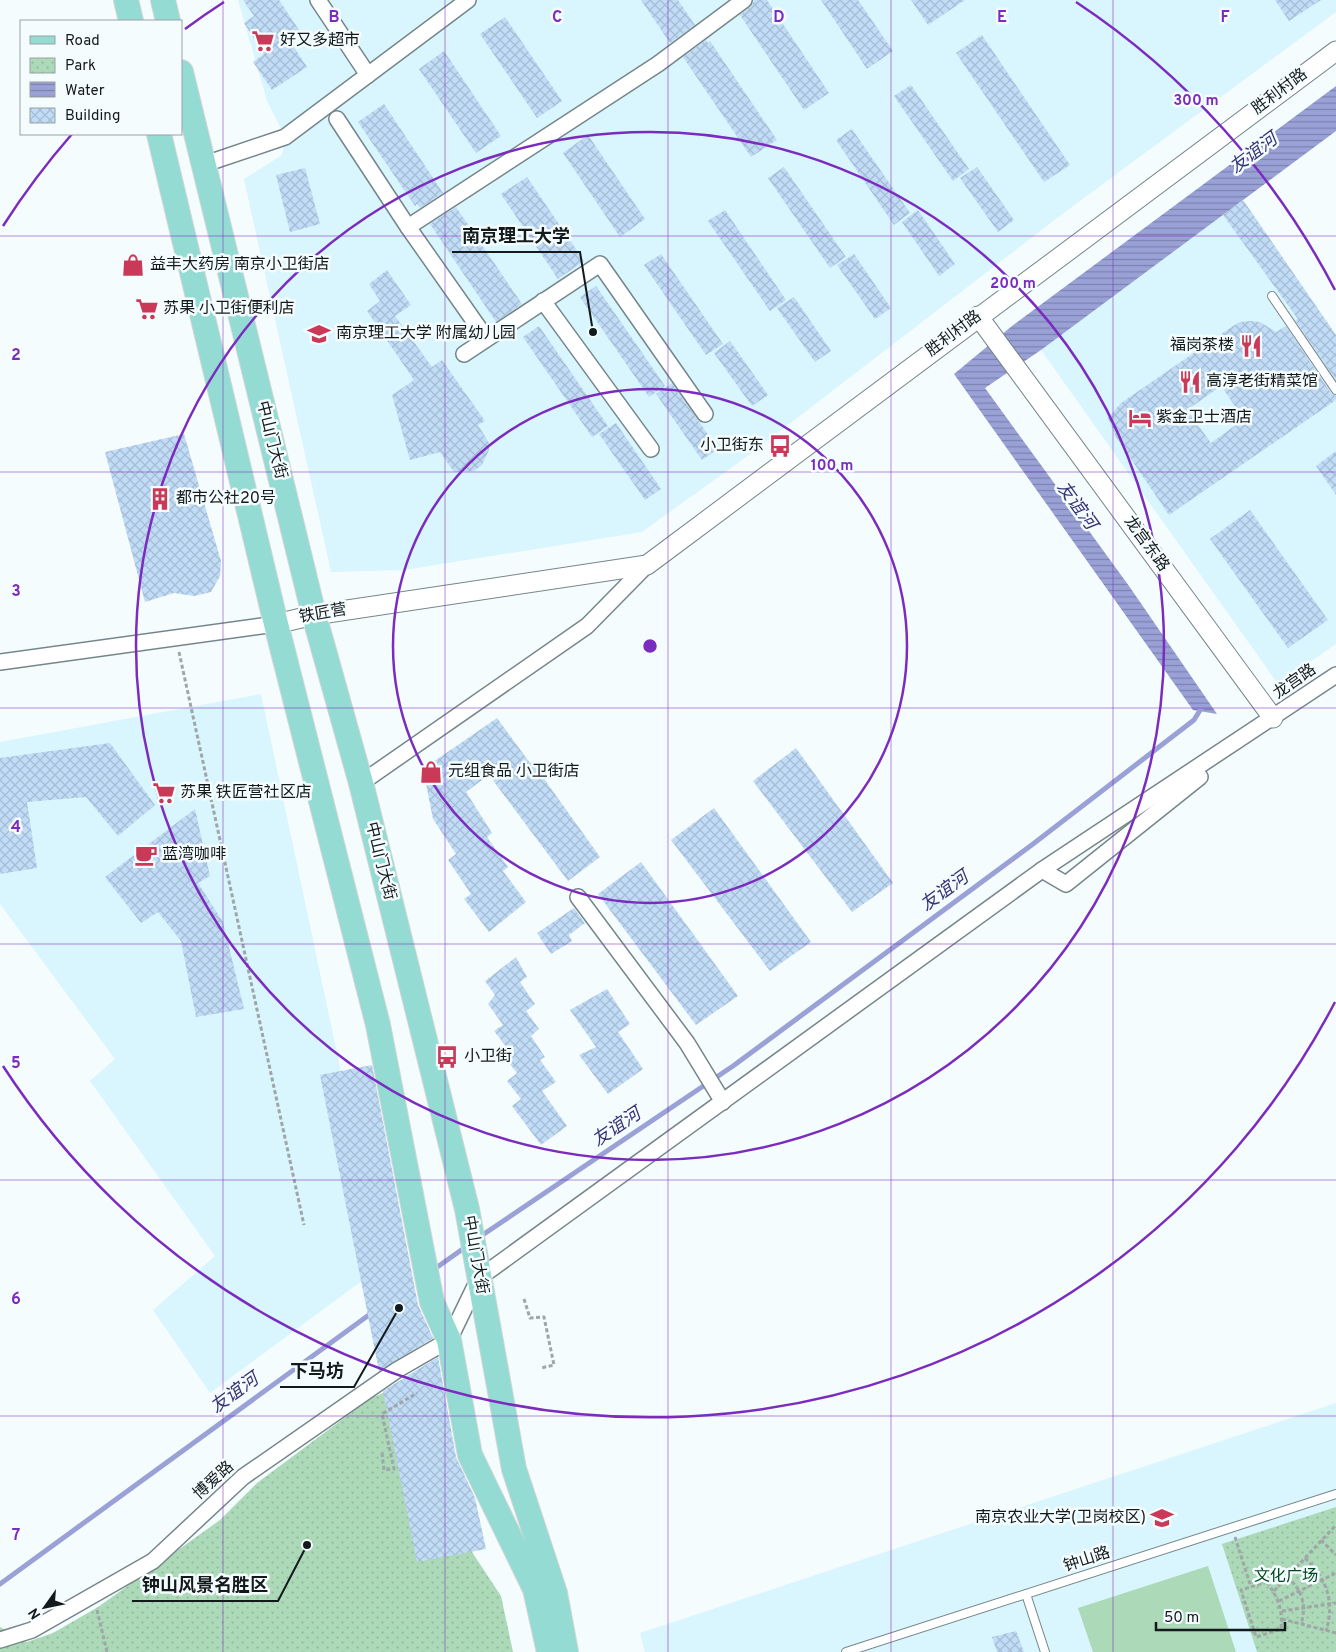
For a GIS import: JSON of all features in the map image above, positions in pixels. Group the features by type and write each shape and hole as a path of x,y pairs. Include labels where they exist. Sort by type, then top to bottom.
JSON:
{"main road":[{"path":"126,0 131,20"},
{"path":"163,0 168,20"},
{"name":"中山门大街","path":"182,76 314,615 361,783 467,1209 514,1468 555,1594 566,1652"},
{"path":"159,135 276,624 378,1025 432,1302 449,1340 470,1455 536,1589 549,1652"}],"street":[{"path":"318,0 368,75"},
{"path":"205,164 285,137 468,0"},
{"path":"408,227 658,64 744,0"},
{"name":"胜利村路","path":"647,565 978,316 1336,51"},
{"path":"337,119 408,227 486,338"},
{"path":"464,354 600,264 705,414"},
{"path":"543,301 651,448"},
{"name":"龙宫东路","path":"978,316 1273,718"},
{"path":"361,783 588,626 647,565"},
{"name":"铁匠营","path":"0,662 276,624 314,615 647,565"},
{"name":"龙宫路","path":"1273,718 1336,675"},
{"path":"449,1340 479,1278 720,1096 1042,870 1273,718"},
{"path":"1042,870 1066,884 1273,718"},
{"path":"578,897 687,1043 720,1096"},
{"name":"博爱路","path":"0,1640 32,1630 153,1561 243,1477 397,1370 449,1340"}],"lane":[{"path":"1272,296 1336,390"},
{"name":"钟山路","path":"846,1652 1336,1494"},
{"path":"1026,1594 1045,1652"}],"path":[{"path":"176,637 304,1225"},
{"path":"524,1299 530,1318 544,1317 554,1365 541,1368"},
{"path":"382,1453 384,1470 394,1469 382,1414 416,1393"},
{"path":"1274,1591 1336,1525"},
{"path":"1232,1528 1252,1587"},
{"path":"1321,1540 1336,1555"},
{"path":"1305,1558 1322,1579 1330,1604 1326,1631"},
{"path":"1279,1601 1336,1573"},
{"path":"1287,1577 1299,1591 1304,1601 1300,1624"},
{"path":"1267,1582 1274,1591 1282,1611 1281,1629 1256,1637 1241,1590 1252,1587 1267,1582"},
{"path":"93,1595 107,1652"},
{"path":"1282,1611 1336,1604"},
{"path":"1282,1619 1336,1633"}],"shaded area":[{"path":"238,0 1336,0 1336,12 1065,212 753,452 642,532 404,570 331,572 244,179 282,155 285,137 267,101"},
{"path":"1243,200 1336,335 1336,644 1278,684 1041,350"},
{"path":"261,694 382,1266 210,1393 153,1310 215,1256 90,1081 115,1059 0,904 0,742"},
{"name":"南京农业大学(卫岗校区)","path":"1336,1403 1336,1652 645,1652 640,1633"}],"green space":[{"path":"403,1385 431,1490 501,1596 513,1652 0,1652 0,1627 27,1642 53,1633 98,1607 220,1520 257,1483 371,1398"},
{"name":"文化广场","path":"1336,1507 1336,1652 1257,1652 1222,1544"},
{"path":"1208,1566 1236,1652 1093,1652 1078,1608"}],"water":[{"path":"1336,86 1336,131 1041,350 985,388 1129,586 1217,714 1193,710 954,374 1012,326"}],"building":[{"path":"243,0 279,0 299,30 288,38 307,67 272,90 253,62 264,54 244,23 254,16"},
{"path":"641,0 678,0 695,25 670,43"},
{"path":"754,0 767,0 829,93 804,110 740,15 750,7"},
{"path":"821,0 858,0 893,51 867,69"},
{"path":"911,0 965,0 928,25"},
{"path":"1275,0 1321,0 1289,21"},
{"path":"505,17 562,101 537,118 480,34"},
{"path":"982,35 1070,165 1044,182 956,53"},
{"path":"706,40 708,43 710,41 777,140 751,157 683,57"},
{"path":"444,51 501,136 476,153 419,69"},
{"path":"911,85 969,169 953,181 894,96"},
{"path":"384,104 443,193 420,208 417,204 415,206 358,122"},
{"path":"852,129 910,213 894,225 836,140"},
{"path":"588,135 645,219 620,237 563,153"},
{"path":"784,167 846,257 830,268 768,178"},
{"path":"977,167 1014,220 998,232 960,178"},
{"path":"305,168 320,224 290,232 276,175"},
{"path":"527,177 584,261 558,279 501,194"},
{"path":"1243,200 1336,335 1336,380 1295,320 1298,319 1223,215"},
{"path":"456,207 522,304 496,322 430,224"},
{"path":"725,210 786,300 770,311 708,221"},
{"path":"918,210 955,264 939,276 902,222"},
{"path":"661,254 723,344 706,355 644,265"},
{"path":"854,254 891,308 875,319 837,265"},
{"path":"387,270 411,305 395,316 432,367 442,360 485,421 478,425 489,443 489,450 482,465 474,471 454,472 440,452 410,460 392,395 414,380 367,311 380,301 369,284"},
{"path":"596,286 665,386 649,397 580,297"},
{"path":"794,297 831,351 815,362 777,308"},
{"path":"1240,322 1260,322 1276,332 1286,326 1331,393 1336,396 1336,400 1169,515 1116,437 1108,418 1121,403","holes":["1221,386 1244,419 1211,443 1187,410"]},
{"path":"539,326 608,426 592,437 523,337"},
{"path":"730,341 768,395 752,406 714,353"},
{"path":"672,383 718,449 702,460 656,394"},
{"path":"616,423 661,489 645,500 599,434"},
{"name":"都市公社20号","path":"184,434 221,561 220,576 211,592 194,596 174,593 145,602 105,452"},
{"path":"1336,451 1336,495 1316,466"},
{"path":"1250,510 1328,620 1288,648 1210,539"},
{"path":"497,718 530,763 532,762 600,857 568,881 489,775 466,792 492,833 487,837 508,867 503,871 526,902 489,932 464,899 471,894 448,860 456,854 433,819 423,769"},
{"path":"110,743 155,805 118,836 86,797 27,802 37,868 0,874 0,758"},
{"path":"796,748 893,883 852,912 753,781"},
{"path":"714,808 811,942 770,971 671,840"},
{"path":"195,809 210,876 198,883 223,922 244,1009 196,1017 181,941 158,912 141,923 105,877"},
{"path":"641,862 738,996 696,1025 598,894"},
{"path":"574,908 585,923 569,935 572,941 551,954 537,933"},
{"path":"516,957 527,977 520,982 535,1004 526,1011 539,1029 531,1036 545,1057 540,1060 556,1082 542,1091 567,1126 541,1145 512,1106 521,1099 507,1081 517,1073 502,1054 508,1049 494,1031 503,1025 488,1004 495,995 485,981"},
{"path":"607,989 630,1024 618,1032 643,1069 608,1094 579,1055 596,1047 570,1010"},
{"path":"372,1065 418,1305 433,1338 379,1371 320,1075"},
{"path":"438,1357 456,1457 475,1498 486,1549 417,1562 383,1391"},
{"path":"1016,1631 1024,1652 997,1652 992,1637"}],"waterway":[{"name":"友谊河","path":"478,1238 733,1066 1033,844 1194,720 1202,707"},
{"name":"友谊河","path":"433,1270 467,1246"},
{"name":"友谊河","path":"0,1584 373,1312"}],"place":[{"name":"好又多超市","path":"263,41"},
{"name":"益丰大药房 南京小卫街店","path":"133,265"},
{"name":"苏果 小卫街便利店","path":"147,309"},
{"name":"南京理工大学","path":"593,332"},
{"name":"南京理工大学 附属幼儿园","path":"319,334"},
{"name":"福岗茶楼","path":"1251,346"},
{"name":"高淳老街精菜馆","path":"1190,382"},
{"name":"紫金卫士酒店","path":"1140,418"},
{"name":"小卫街东","path":"780,446"},
{"name":"都市公社20号","path":"160,499"},
{"name":"元组食品 小卫街店","path":"431,772"},
{"name":"苏果 铁匠营社区店","path":"164,793"},
{"name":"蓝湾咖啡","path":"146,855"},
{"name":"小卫街","path":"447,1057"},
{"name":"下马坊","path":"399,1308"},
{"name":"南京农业大学(卫岗校区)","path":"1162,1518"},
{"name":"钟山风景名胜区","path":"307,1545"}]}
